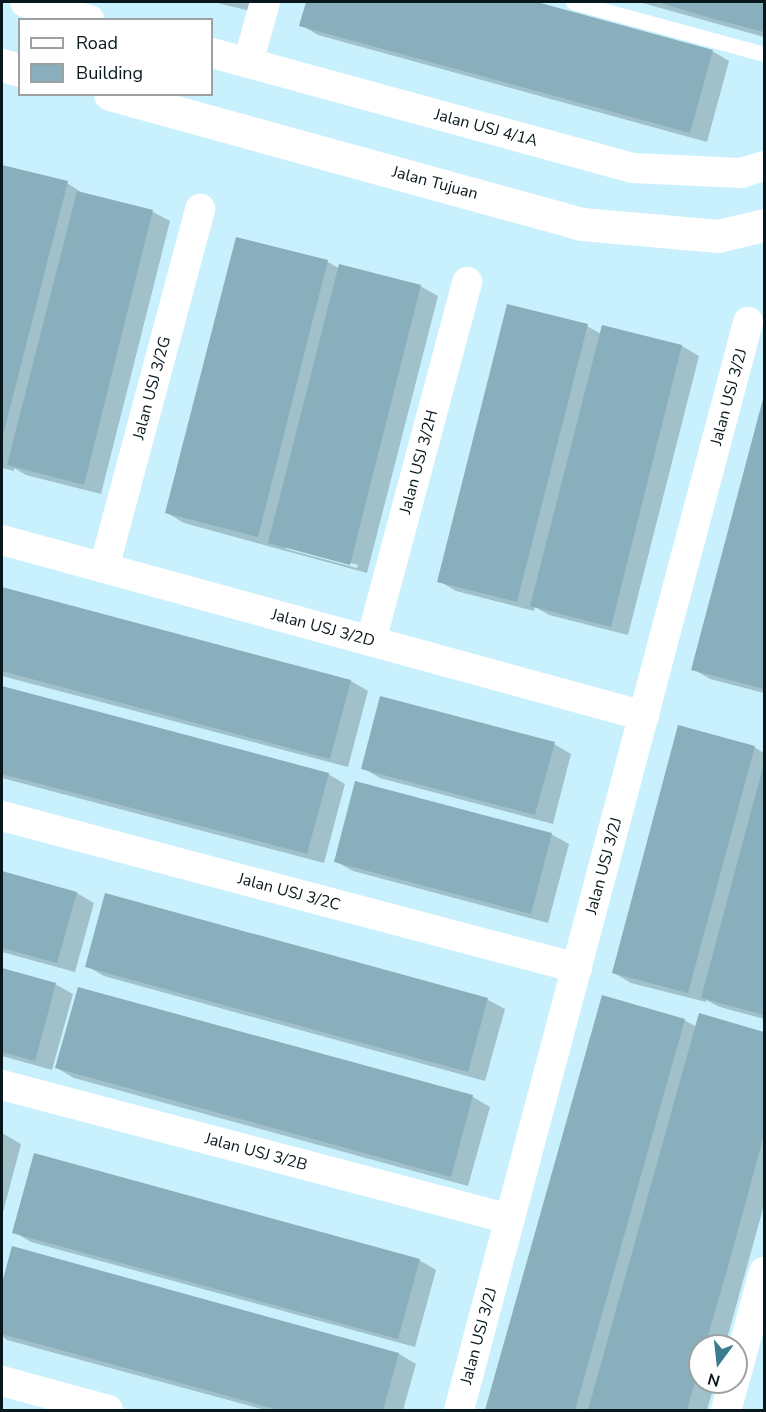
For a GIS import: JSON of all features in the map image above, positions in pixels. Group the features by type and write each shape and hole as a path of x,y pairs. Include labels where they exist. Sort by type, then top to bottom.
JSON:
{"street":[{"path":"24,2 83,18"},
{"path":"248,63 265,2"},
{"name":"Jalan USJ 4/1A","path":"213,53 633,168 741,173 765,166"},
{"path":"2,65 18,69"},
{"name":"Jalan Tujuan","path":"117,96 582,224 718,236 765,225"},
{"name":"Jalan USJ 3/2G","path":"104,568 200,208"},
{"name":"Jalan USJ 3/2H","path":"371,641 467,282"},
{"name":"Jalan USJ 3/2J","path":"459,1410 748,322"},
{"name":"Jalan USJ 3/2D","path":"2,540 644,716"},
{"name":"Jalan USJ 3/2C","path":"2,816 577,968"},
{"name":"Jalan USJ 3/2B","path":"2,1085 510,1219"},
{"path":"748,1335 763,1286"},
{"path":"2,1381 108,1410"},
{"path":"726,1410 731,1394"}],"lane":[{"path":"573,2 765,54"}],"building":[{"path":"306,2 537,2 713,50 690,133 299,26"},
{"path":"657,2 764,2 764,32 714,19"},
{"path":"2,165 68,181 2,439"},
{"path":"77,191 153,210 84,485 7,465"},
{"path":"236,237 328,260 258,537 165,513"},
{"path":"339,264 421,285 350,565 268,543"},
{"path":"507,304 588,324 517,602 437,582"},
{"path":"602,325 682,345 611,627 530,606"},
{"path":"764,395 764,689 691,670"},
{"path":"2,587 351,680 330,759 2,671"},
{"path":"2,686 329,773 307,854 2,774"},
{"path":"380,696 555,742 535,815 361,769"},
{"path":"678,725 755,746 688,993 612,973"},
{"path":"764,763 764,1015 701,998"},
{"path":"355,781 552,833 531,914 334,862"},
{"path":"2,871 77,892 57,963 2,948"},
{"path":"105,893 488,998 468,1072 85,967"},
{"path":"2,968 56,983 35,1061 2,1052"},
{"path":"78,987 473,1095 451,1177 55,1068"},
{"path":"602,995 685,1019 586,1371 575,1410 485,1410"},
{"path":"699,1013 764,1032 764,1135 708,1334 688,1334 688,1394 692,1394 687,1410 588,1410"},
{"path":"34,1153 420,1259 398,1339 12,1233"},
{"path":"12,1246 399,1353 383,1410 279,1410 2,1334 2,1283"}]}
